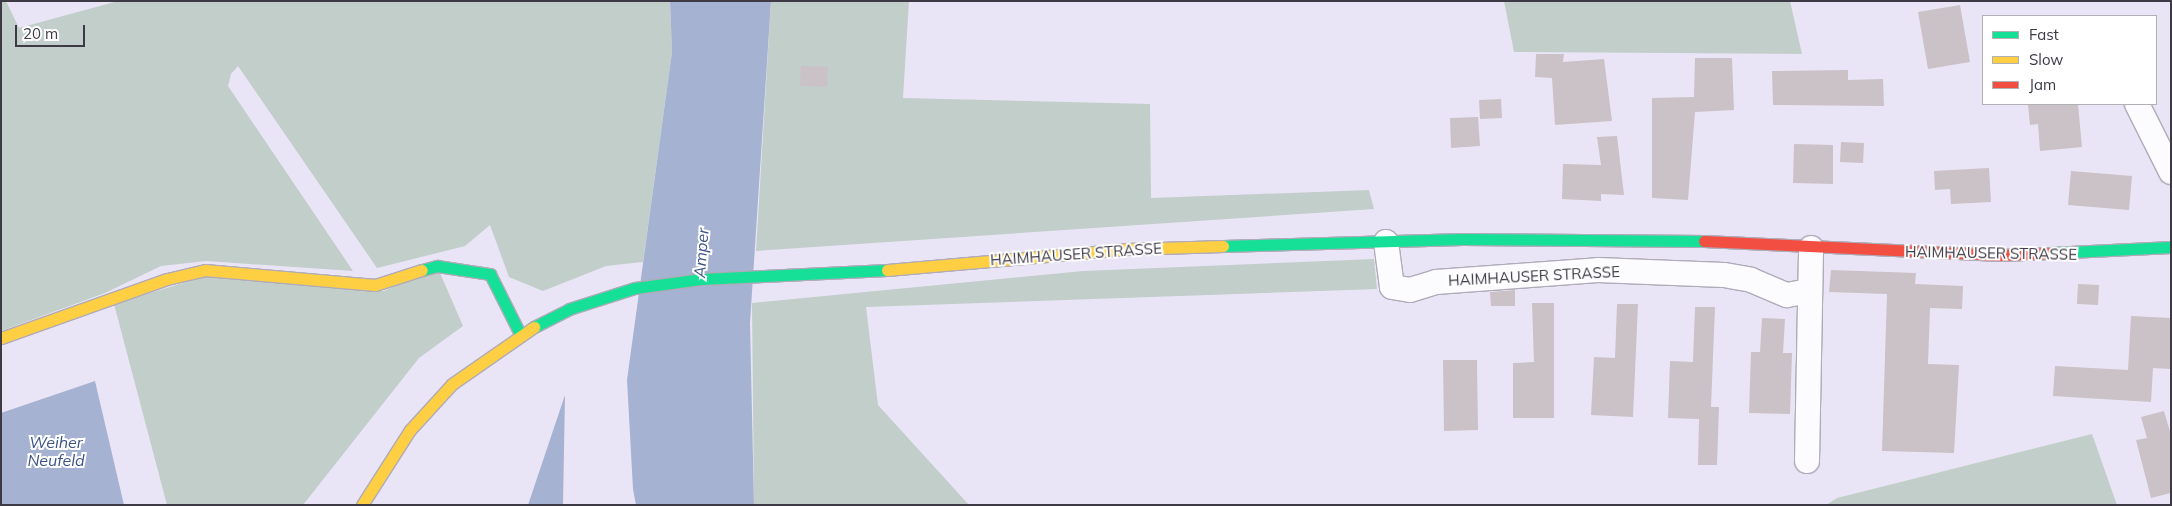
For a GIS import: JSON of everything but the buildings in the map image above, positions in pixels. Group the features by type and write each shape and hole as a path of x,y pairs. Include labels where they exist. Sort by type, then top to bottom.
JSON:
{"main road":[{"name":"HAIMHAUSER STRASSE","path":"362,505 410,430 452,384 520,334 569,309 635,288 702,279 889,270 1127,249 1386,242 1700,241 1811,248 2000,255 2171,247"},
{"path":"1,338 166,279 205,270 375,285 437,266 476,269 490,274 520,334"}],"street":[{"path":"2138,105 2171,172"},
{"name":"HAIMHAUSER STRASSE","path":"1386,242 1392,287 1410,290 1436,282 1598,270 1724,275 1750,280 1788,295 1809,292"},
{"path":"1807,461 1811,248"}],"shaded area":[{"path":"1,1 6,1 19,28 118,1 670,1 672,52 643,262 606,266 543,291 509,277 490,225 465,246 377,268 238,66 231,74 228,86 353,271 206,261 161,266 105,293 1,331"},
{"path":"771,1 909,1 903,98 1150,104 1151,198 1369,190 1374,209 756,251"},
{"path":"1504,1 1790,1 1802,54 1514,52"},
{"path":"1374,259 1377,289 866,307 878,405 969,505 754,505 752,303 1083,271"},
{"path":"437,266 463,326 419,358 303,505 167,505 114,304 219,272 384,291"},
{"path":"2092,434 2117,505 1826,505 1837,498"}],"water":[{"name":"Amper","path":"670,1 771,1 750,323 754,505 636,505 633,489 627,380 672,52"},
{"name":"Weiher Neufeld","path":"95,381 124,505 1,505 1,413"},
{"path":"565,395 563,505 528,505"}],"traffic: fast":[{"path":"1223,246 1463,239 1704,241"},
{"path":"2050,253 2171,247"},
{"path":"422,270 437,266 490,274 520,334"},
{"path":"534,327 569,309 635,288 702,279 887,270"}],"traffic: slow":[{"path":"887,270 1127,249 1223,246"},
{"path":"1,338 167,279 205,270 375,285 422,270"},
{"path":"362,505 410,430 452,384 534,327"}],"traffic: jam":[{"path":"1704,241 2000,255 2050,253"}]}
